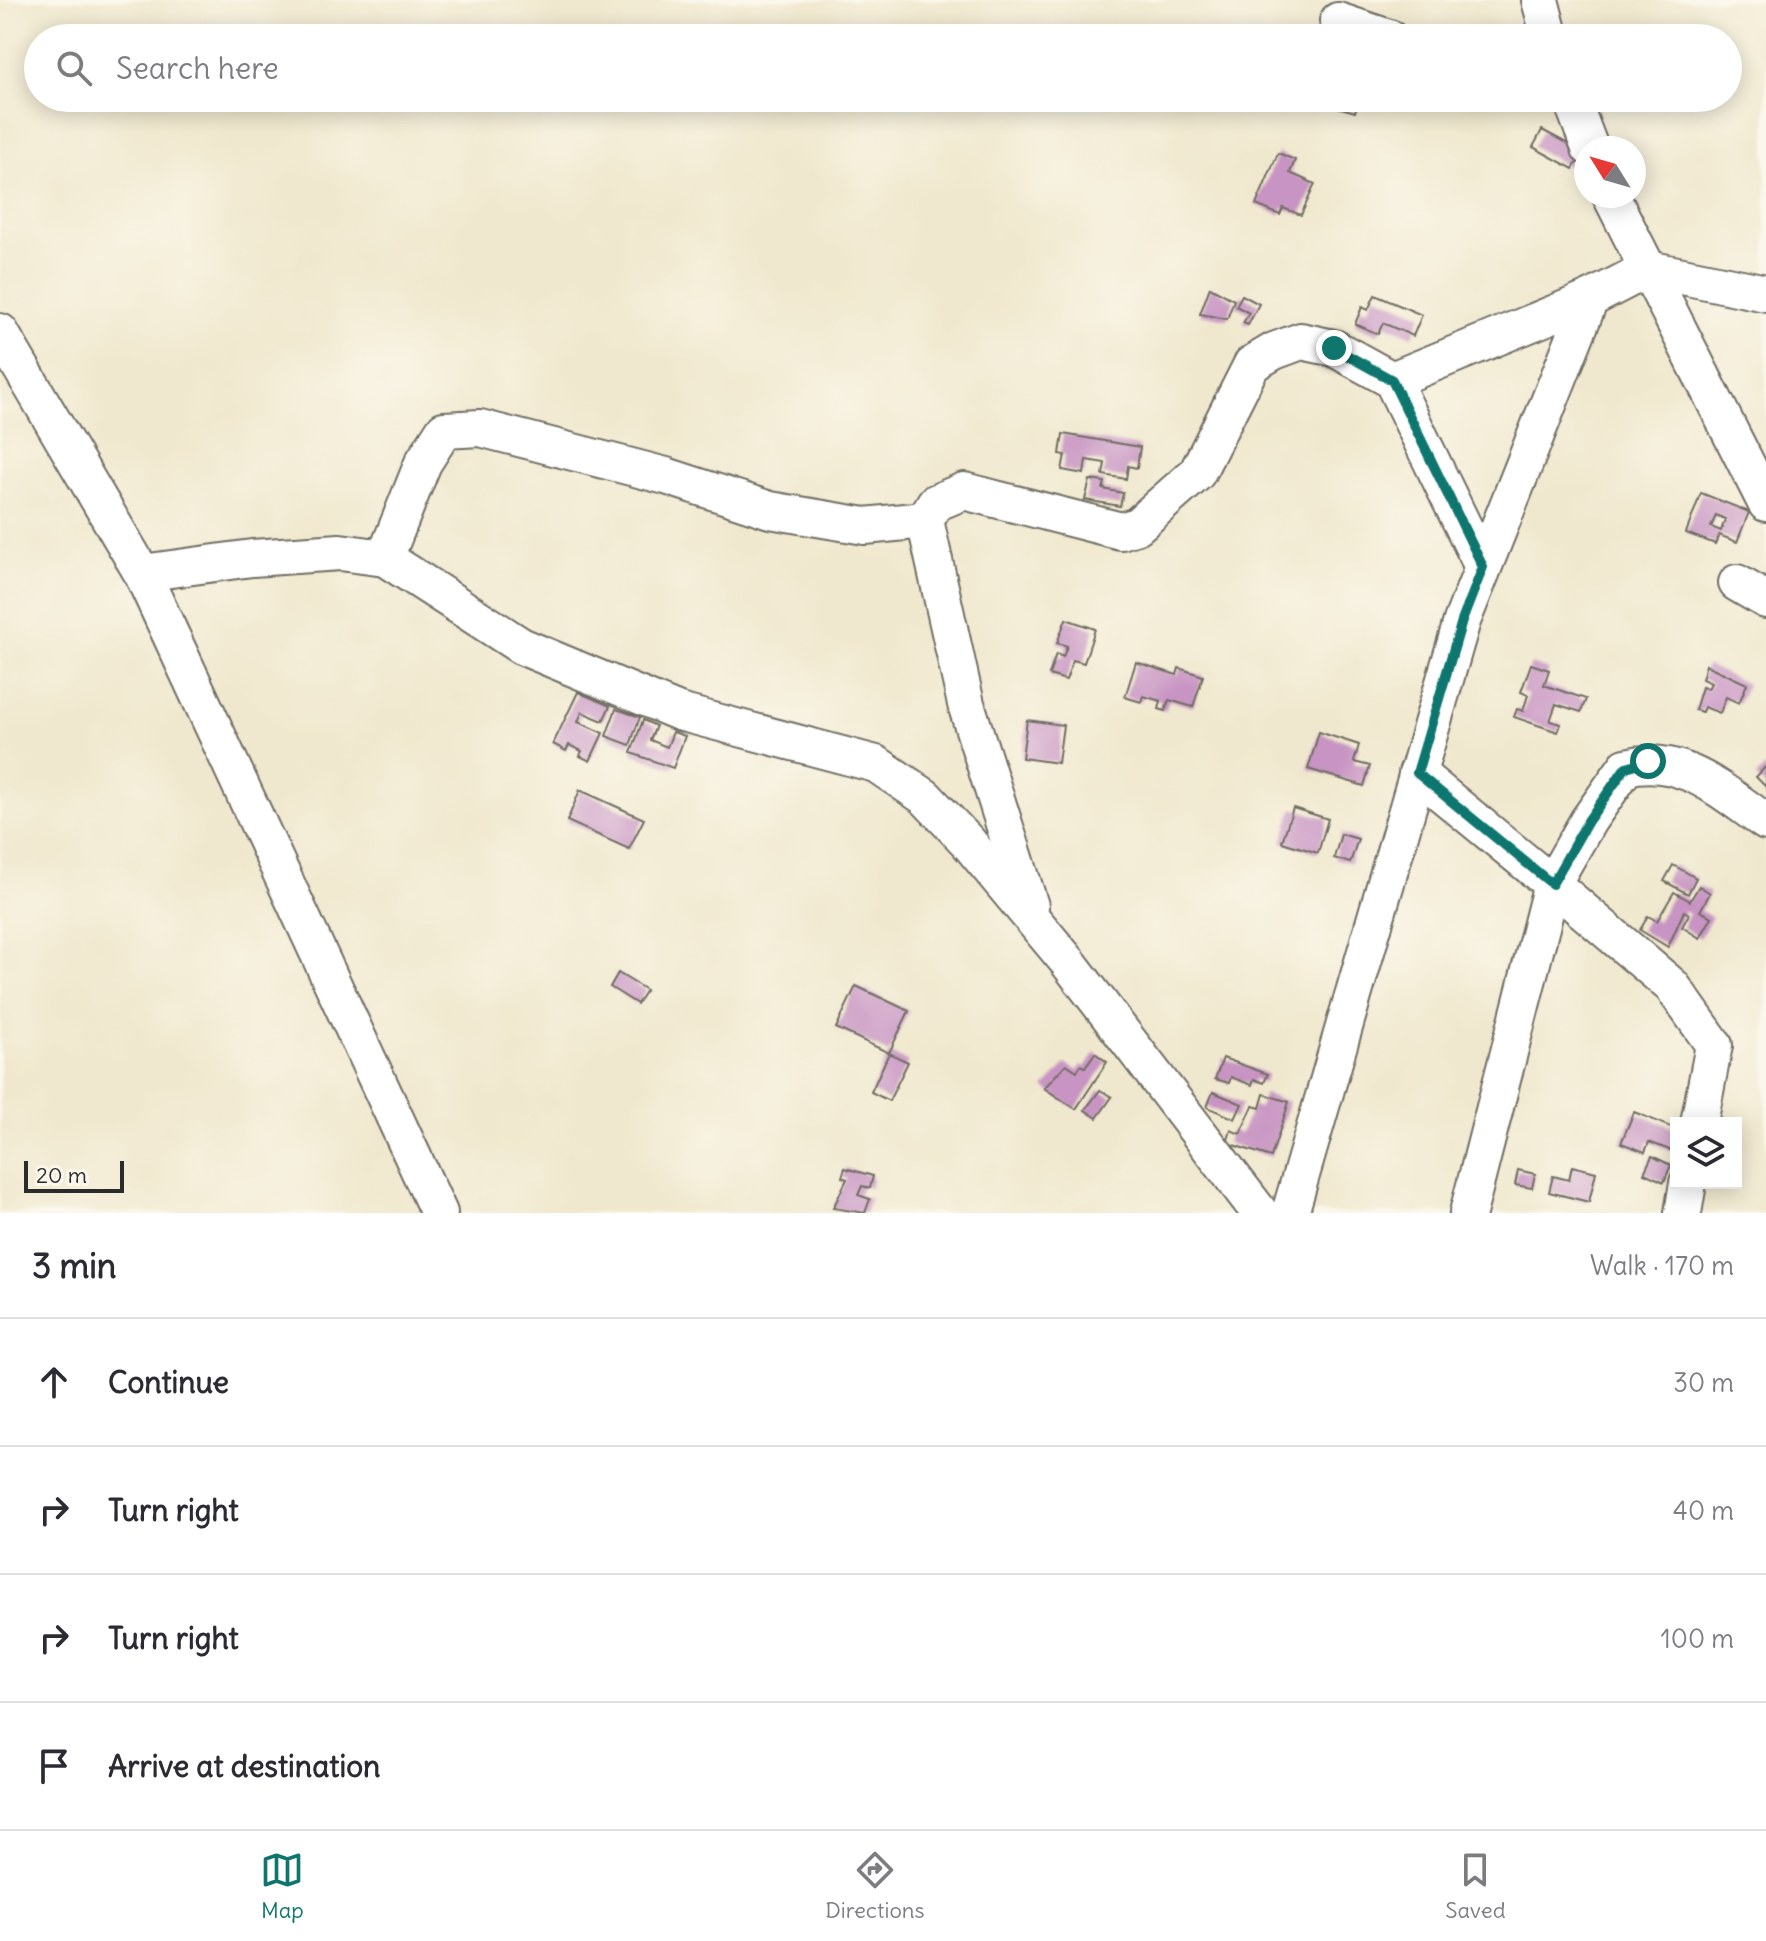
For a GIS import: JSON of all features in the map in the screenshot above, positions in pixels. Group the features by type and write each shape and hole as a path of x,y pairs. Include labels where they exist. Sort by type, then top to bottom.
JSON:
{"street":[{"path":"1540,0 1546,24"},
{"path":"1338,21 1347,24"},
{"path":"1576,112 1585,136"},
{"path":"1617,208 1766,503"},
{"path":"1392,380 1590,299 1648,269 1766,293"},
{"path":"1290,1213 1462,621 1590,299"},
{"path":"0,332 142,573 439,1213"},
{"path":"1037,927 966,704 925,520 935,503 964,491 1121,531 1137,526 1197,473 1252,364 1274,351 1301,341 1334,348 1392,380 1483,567"},
{"path":"385,558 423,463 444,430 480,428 666,476 770,510 865,526 925,520"},
{"path":"142,573 252,558 340,552 385,558 521,646 679,712 876,764 925,797 968,842 1260,1213"},
{"path":"1468,1213 1552,884 1588,821 1626,767 1648,761 1691,770 1766,822"},
{"path":"1417,773 1672,986 1714,1045 1700,1117"},
{"path":"1683,1213 1687,1189"}],"building":[{"path":"1542,130 1574,147 1574,167 1573,169 1533,147"},
{"path":"1278,153 1295,160 1290,173 1315,184 1301,215 1283,208 1280,215 1256,205"},
{"path":"1210,287 1234,300 1227,319 1200,314"},
{"path":"1242,295 1259,304 1248,325 1243,323 1249,313 1236,306"},
{"path":"1375,295 1422,315 1413,336 1383,323 1378,334 1355,324 1362,307 1368,310"},
{"path":"1063,434 1140,447 1137,468 1128,466 1126,479 1103,475 1105,463 1086,460 1084,474 1062,470 1065,455 1060,454"},
{"path":"1090,480 1105,482 1103,489 1123,493 1120,506 1085,500"},
{"path":"1701,493 1749,512 1737,542 1719,535 1715,544 1686,533","holes":["1716,515 1725,519 1721,531 1711,527"]},
{"path":"1066,619 1095,629 1084,663 1073,660 1066,680 1049,675 1056,654 1063,657 1067,646 1057,643"},
{"path":"1136,662 1177,675 1179,668 1203,676 1193,707 1169,700 1165,711 1159,709 1161,701 1143,696 1141,702 1125,697"},
{"path":"1531,664 1549,670 1544,685 1586,699 1581,712 1556,704 1550,721 1561,724 1558,732 1514,717 1517,709 1523,711 1528,695 1521,692"},
{"path":"1706,665 1747,684 1739,703 1726,697 1720,713 1704,707 1702,712 1695,710 1702,687 1708,689 1711,683 1702,679"},
{"path":"578,692 610,706 603,721 582,712 578,722 603,733 590,761 580,756 582,751 569,745 566,751 553,744"},
{"path":"616,709 640,717 630,745 606,736"},
{"path":"643,720 656,726 650,740 667,747 673,732 685,736 673,768 631,753"},
{"path":"1027,720 1063,725 1058,763 1022,758"},
{"path":"1319,732 1359,745 1354,762 1370,766 1364,786 1308,769"},
{"path":"1766,766 1766,787 1756,777"},
{"path":"580,790 644,819 629,849 567,821"},
{"path":"1293,808 1328,819 1318,853 1282,842"},
{"path":"1341,834 1358,839 1350,863 1334,858"},
{"path":"1673,865 1696,878 1688,894 1664,881"},
{"path":"1699,886 1710,893 1700,911 1712,917 1700,938 1682,927 1689,914 1684,911 1668,947 1640,930 1648,916 1657,921 1674,892 1690,901"},
{"path":"618,973 646,990 637,1004 610,987"},
{"path":"856,986 909,1011 889,1053 836,1028"},
{"path":"889,1053 908,1062 889,1101 871,1092"},
{"path":"1095,1053 1107,1062 1076,1109 1044,1088 1066,1064 1077,1071 1081,1065 1085,1067"},
{"path":"1223,1058 1268,1074 1264,1083 1254,1079 1252,1085 1231,1077 1229,1083 1215,1079"},
{"path":"1100,1090 1112,1097 1097,1118 1085,1110"},
{"path":"1213,1092 1242,1104 1235,1119 1207,1107"},
{"path":"1264,1094 1289,1102 1271,1157 1227,1143 1231,1130 1240,1134 1253,1106 1260,1108"},
{"path":"1634,1112 1670,1127 1670,1150 1649,1142 1645,1152 1621,1143"},
{"path":"1652,1156 1670,1165 1664,1182 1644,1173"},
{"path":"1572,1166 1596,1172 1589,1202 1549,1192 1553,1176 1569,1180"},
{"path":"845,1168 873,1176 870,1188 862,1186 858,1195 870,1199 865,1213 833,1208 847,1179 842,1177"},
{"path":"1518,1170 1535,1174 1532,1188 1515,1185"}],"route":[{"path":"1334,348 1392,380 1483,567 1462,621 1417,773 1552,884 1588,821 1626,767 1648,761"}]}
